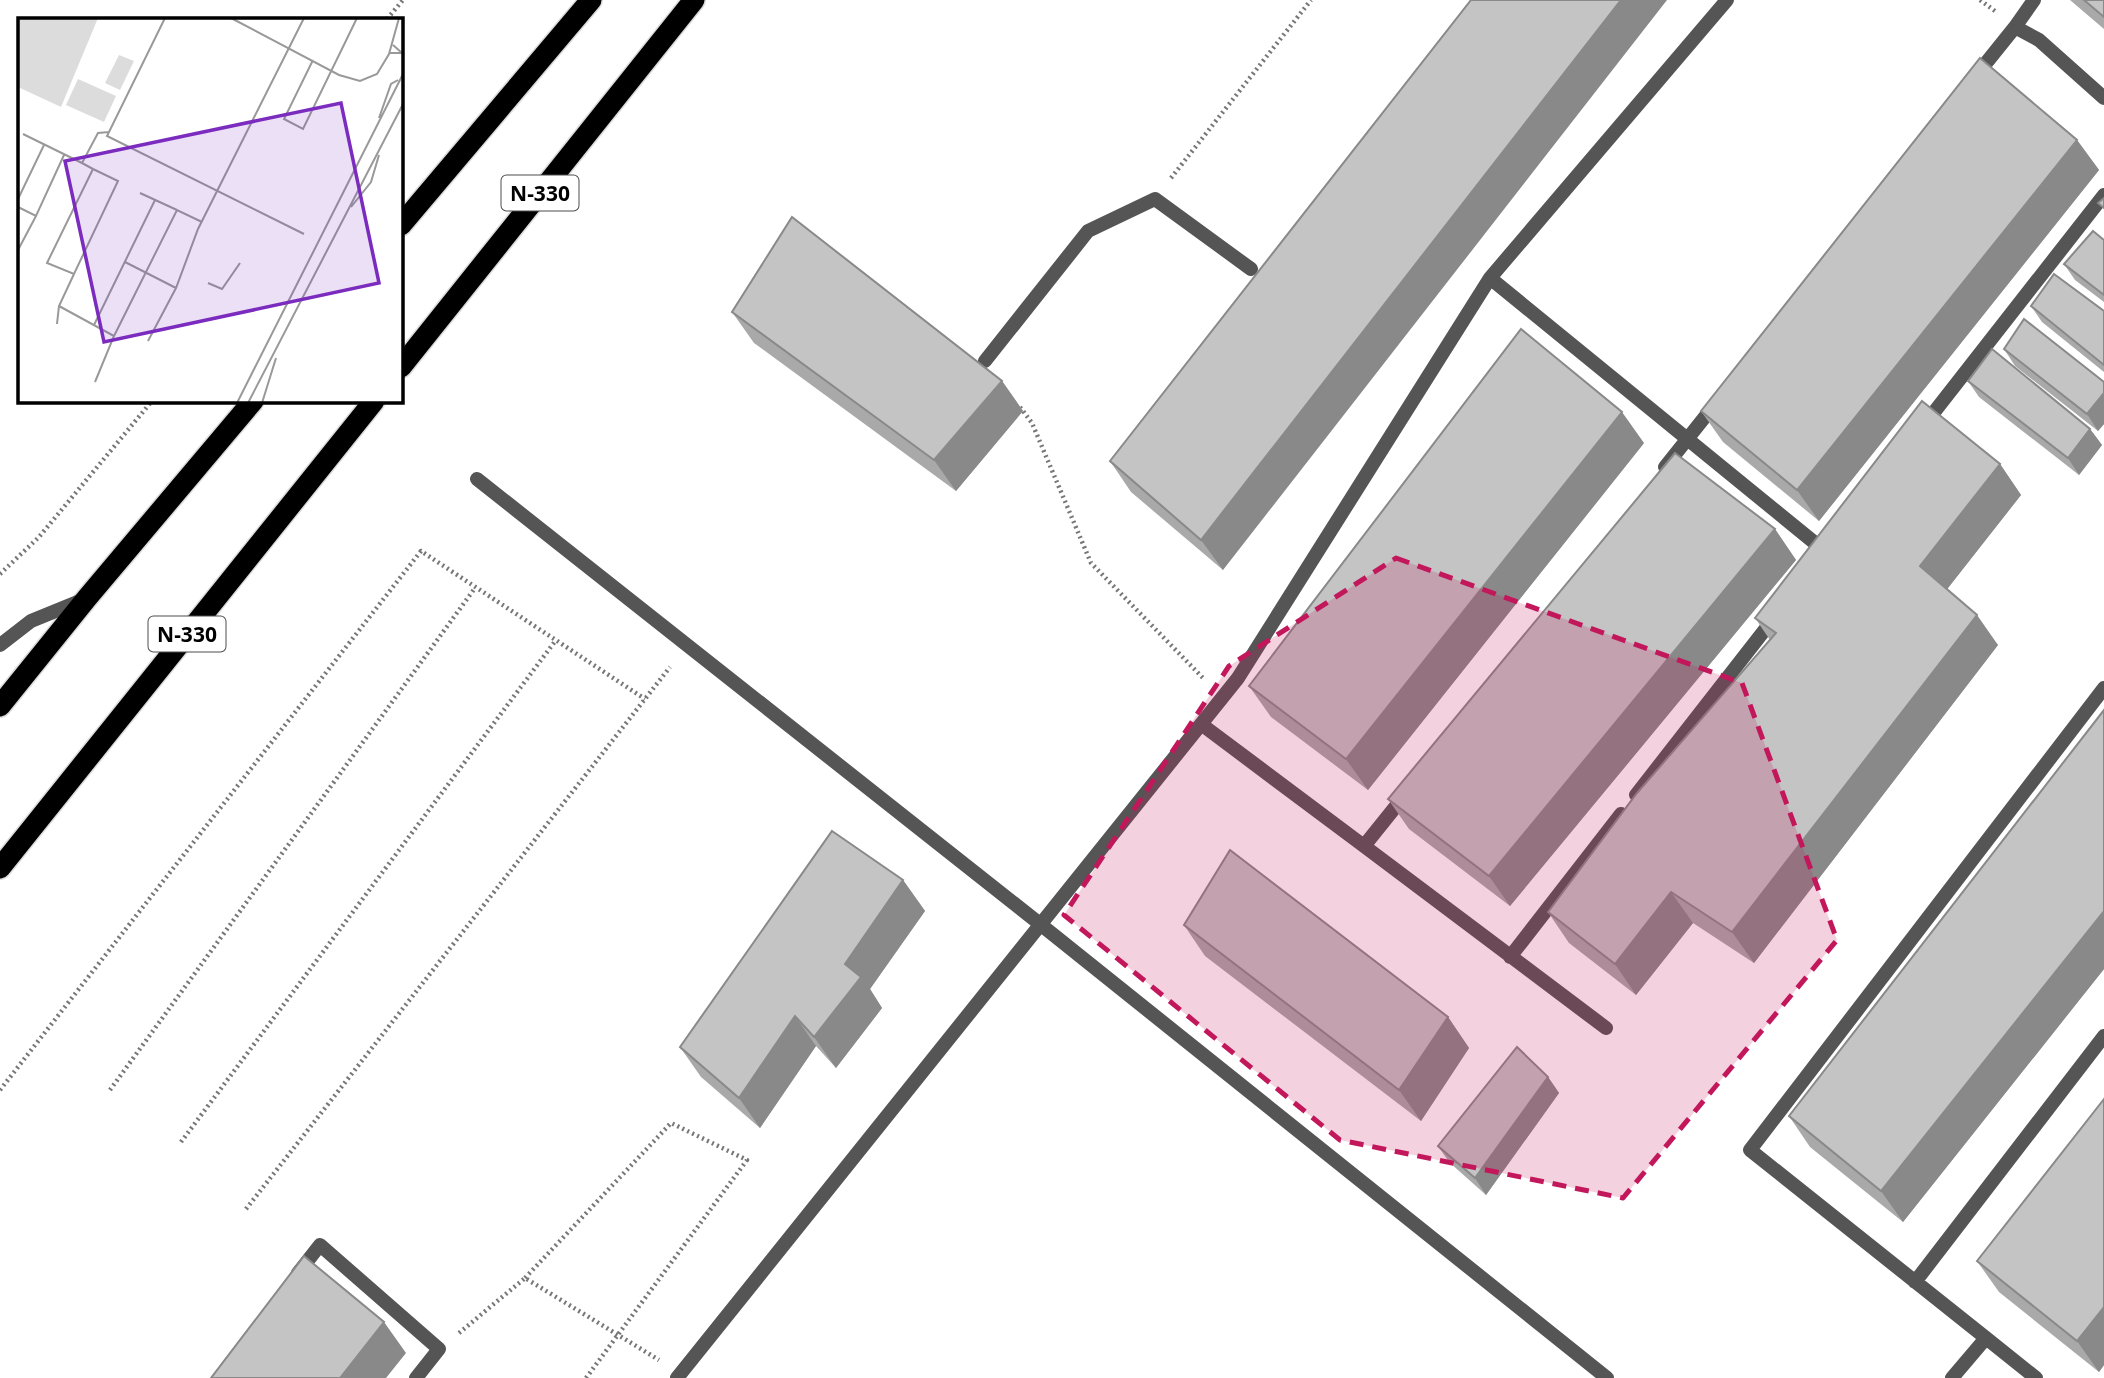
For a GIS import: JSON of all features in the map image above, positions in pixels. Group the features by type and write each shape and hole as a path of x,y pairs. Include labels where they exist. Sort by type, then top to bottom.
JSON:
{"highway":[{"path":"402,224 591,0"},
{"name":"N-330","path":"402,366 694,0"},
{"path":"0,706 252,402"},
{"name":"N-330","path":"0,868 372,402"}],"lane":[{"path":"679,1376 1238,678 1490,278 1727,0"},
{"path":"1963,92 2034,0"},
{"path":"2015,27 2039,40 2104,98"},
{"path":"1918,433 2104,195"},
{"path":"985,361 1088,231 1155,199 1251,269"},
{"path":"1490,278 1826,552"},
{"path":"1653,482 1722,396"},
{"path":"477,479 1040,924 1607,1378"},
{"path":"0,645 31,621 87,598"},
{"path":"1510,957 1783,607"},
{"path":"2036,1378 1750,1150 2104,688"},
{"path":"1201,724 1606,1028"},
{"path":"1364,846 1415,782"},
{"path":"1915,1282 2104,1036"},
{"path":"287,1286 320,1245 439,1349 416,1378"},
{"path":"1952,1378 1986,1338"}],"path":[{"path":"388,18 403,0"},
{"path":"1155,199 1311,0"},
{"path":"1016,401 1031,423 1091,564 1222,698"},
{"path":"0,574 39,537 151,402"},
{"path":"0,1090 421,551 645,699"},
{"path":"110,1090 475,588"},
{"path":"181,1142 556,640"},
{"path":"246,1209 687,645"},
{"path":"439,1349 525,1278 671,1122 747,1160 586,1378"},
{"path":"525,1278 679,1376"}],"highlighted area":[{"path":"1396,558 1742,683 1837,940 1623,1198 1340,1140 1064,915 1229,666"}],"building":[{"path":"1471,0 1621,0 1201,540 1110,461"},
{"path":"2084,0 2104,0 2104,17"},
{"path":"1980,58 2077,140 1797,490 1701,411"},
{"path":"792,217 1002,381 934,460 732,312"},
{"path":"2093,231 2104,240 2104,295 2064,264"},
{"path":"2054,274 2104,311 2104,365 2031,306"},
{"path":"2024,319 2104,382 2104,393 2087,414 2004,349"},
{"path":"1521,329 1622,412 1346,759 1249,686"},
{"path":"1992,349 2090,429 2068,458 1968,381"},
{"path":"1922,401 2000,464 1920,566 1977,615 1732,932 1671,892 1615,964 1548,912 1637,793 1776,633 1755,618"},
{"path":"1675,453 1775,529 1489,876 1388,799"},
{"path":"2104,710 2104,911 1881,1191 1789,1116"},
{"path":"832,831 903,880 845,964 861,977 814,1037 795,1016 739,1098 680,1047"},
{"path":"1230,850 1448,1017 1399,1090 1184,925"},
{"path":"1517,1047 1548,1077 1475,1178 1438,1146"},
{"path":"2104,1099 2104,1307 2077,1341 1977,1261"},
{"path":"304,1256 384,1322 340,1378 211,1378"}]}
